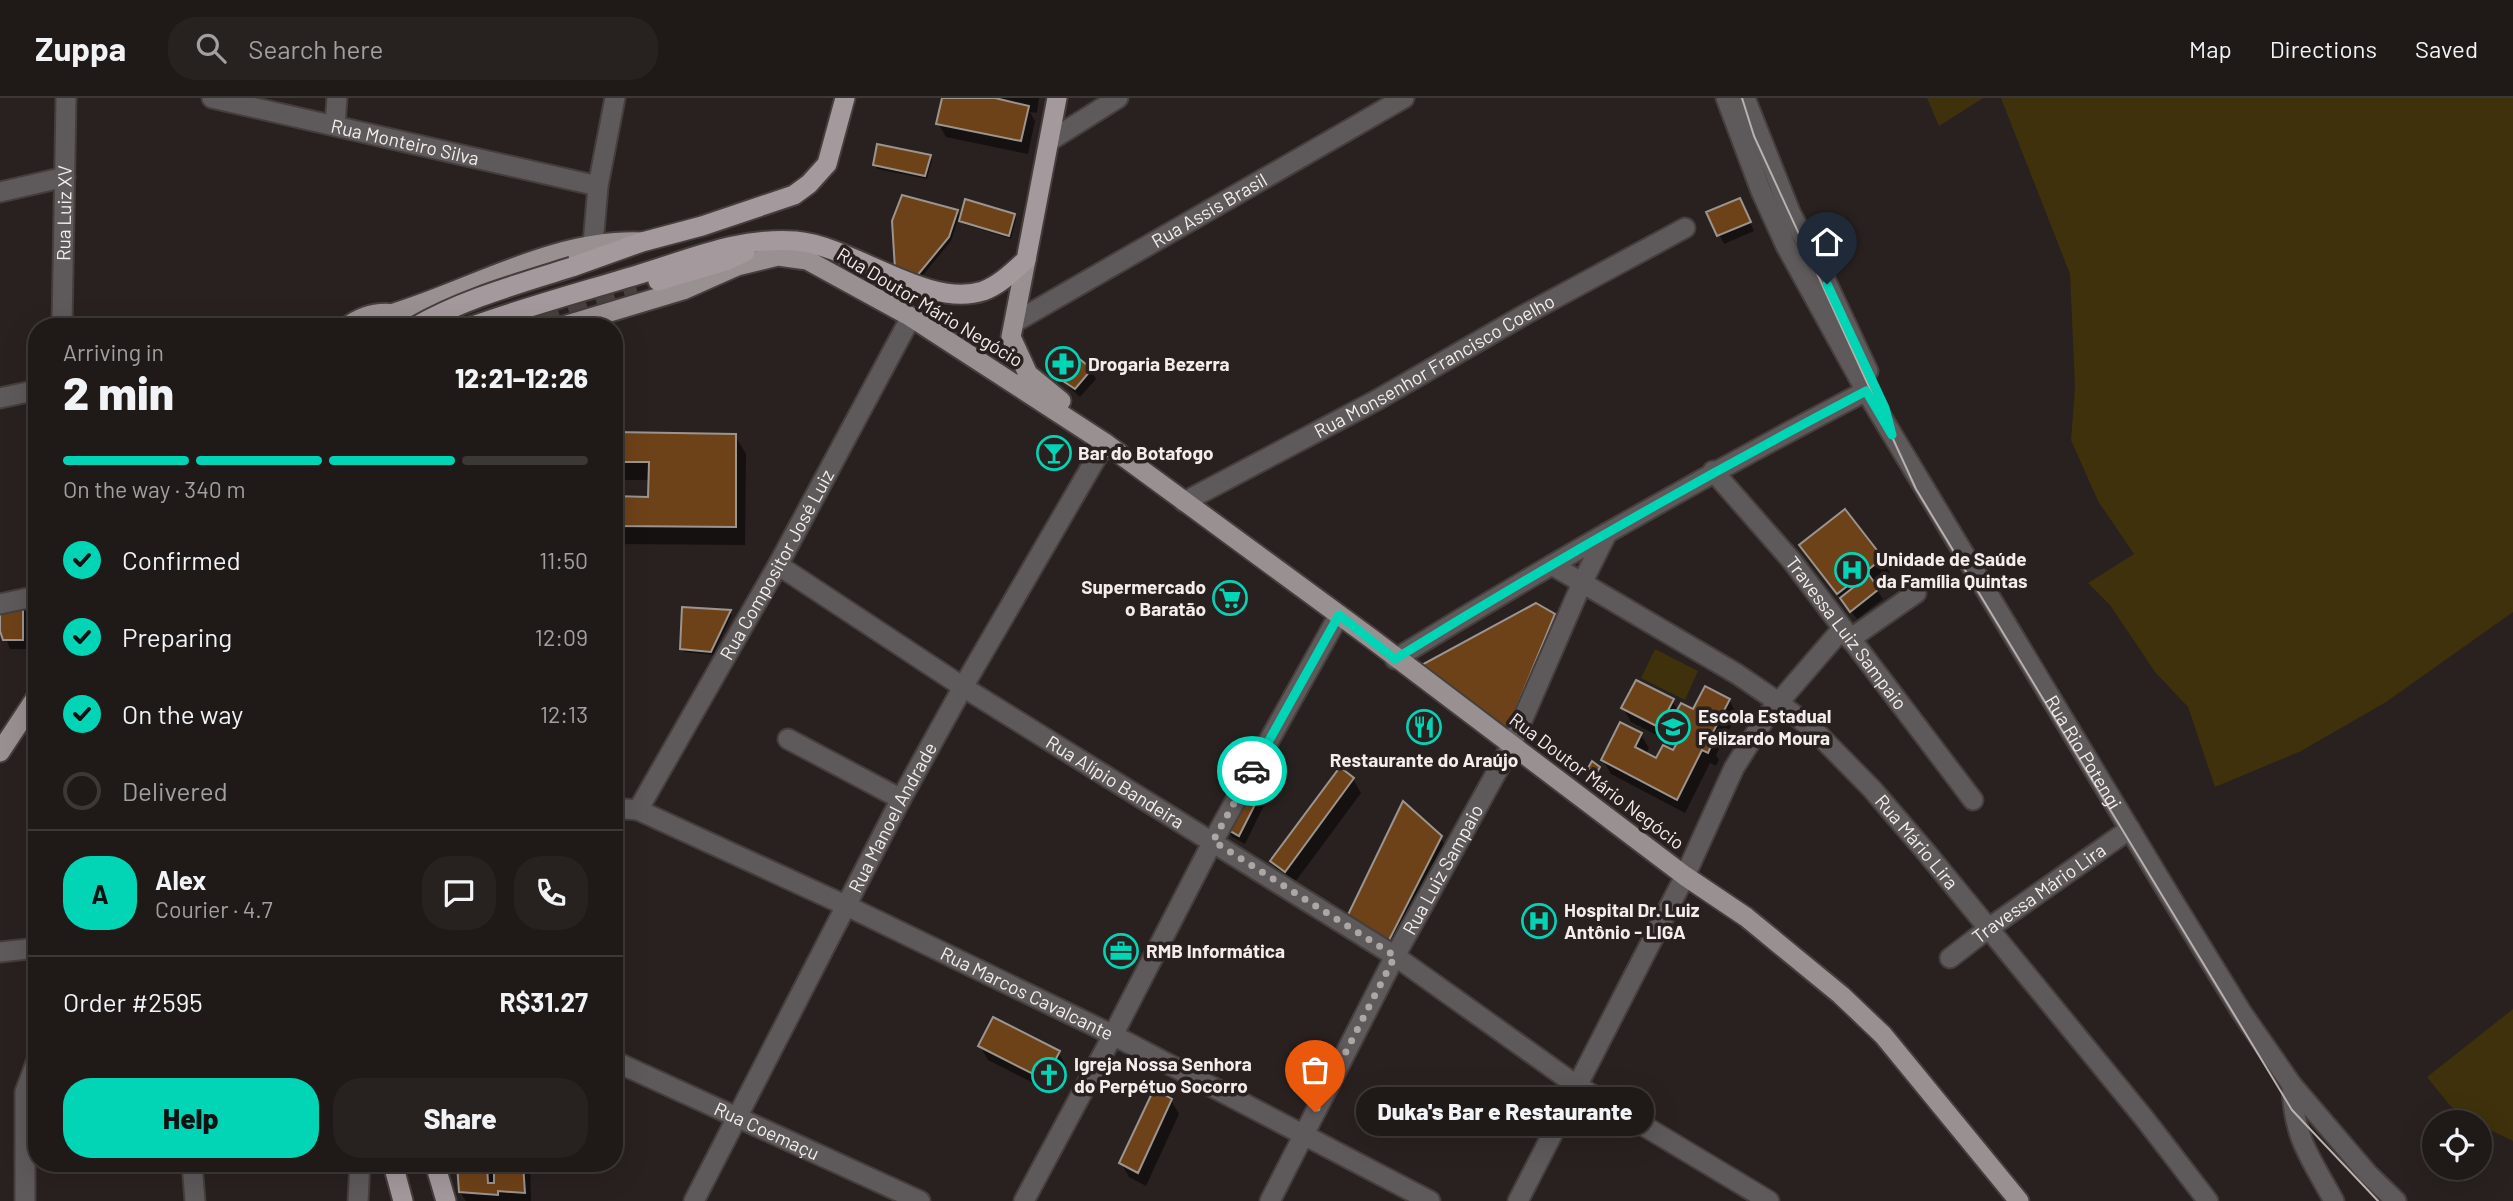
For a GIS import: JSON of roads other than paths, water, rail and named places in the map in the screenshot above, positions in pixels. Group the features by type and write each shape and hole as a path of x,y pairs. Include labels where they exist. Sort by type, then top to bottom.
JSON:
{"highway":[{"path":"434,318 470,301 642,242 702,226 794,195 809,184 827,164 845,98"},
{"path":"1026,260 1057,98"},
{"path":"636,287 726,261 771,240"},
{"name":"Rua Doutor Mário Negócio","path":"497,318 708,250 771,240 800,242 820,247 909,282 956,293 983,291 1005,278 1026,260"},
{"path":"396,1172 403,1201"},
{"path":"437,1172 446,1201"}],"main road":[{"path":"359,318 370,314 394,313 425,304 536,260 593,244 611,241 642,242"},
{"name":"Rua Doutor Mário Negócio","path":"590,318 683,290 737,266 778,256 807,260 911,317 1105,443 1339,615 1685,876 1746,918 1841,995 1883,1035 2019,1201"},
{"name":"Rua Doutor Mário Negócio","path":"1026,260 1011,338 1028,374 1080,417 1105,443"},
{"path":"394,313 412,318"},
{"path":"0,752 28,710"}],"street":[{"name":"Rua Luiz XV","path":"62,318 65,98"},
{"name":"Rua Monteiro Silva","path":"212,98 598,186"},
{"path":"335,125 337,98"},
{"path":"593,244 598,186 615,98"},
{"path":"1051,140 1118,98"},
{"name":"Rua Assis Brasil","path":"1015,322 1404,98"},
{"name":"Rua Rio Potengi","path":"1726,98 1752,168 1786,246 1866,391 2242,1013 2292,1085"},
{"name":"Rua Rio Potengi","path":"1745,98 1791,214 1885,408 1892,435"},
{"path":"0,192 65,177"},
{"name":"Rua Monsenhor Francisco Coelho","path":"1184,502 1377,400 1524,315 1685,228"},
{"name":"Rua Compositor José Luiz","path":"638,810 778,565 911,317"},
{"path":"1395,659 1713,471 1866,391"},
{"path":"0,398 28,392"},
{"name":"Rua Manoel Andrade","path":"694,1201 901,799 962,687 1105,443"},
{"name":"Travessa Luiz Sampaio","path":"1713,471 1792,561 1973,800"},
{"name":"Rua Luiz Sampaio","path":"1270,1201 1395,956 1511,746 1582,583 1607,533"},
{"name":"Rua Alípio Bandeira","path":"778,565 962,687 1395,956 1576,1085 1769,1201"},
{"name":"Rua Mário Lira","path":"1552,565 1737,674 1815,731 1872,789 1989,928 2208,1201"},
{"path":"1518,1201 1685,876 1734,768 1750,741 1778,702 1846,634 1916,593"},
{"path":"0,604 28,598"},
{"path":"1024,1201 1213,841 1339,615"},
{"path":"788,739 901,799"},
{"name":"Rua Marcos Cavalcante","path":"623,809 638,810 847,906 1113,1035 1430,1201"},
{"name":"Travessa Mário Lira","path":"1950,958 2130,829"},
{"path":"0,952 28,949"},
{"name":"Rua Coemaçu","path":"623,1065 920,1201"},
{"path":"25,1201 23,1119 24,1092 28,1082"},
{"path":"2292,1085 2292,1110 2299,1139 2334,1201"},
{"path":"2292,1085 2368,1174 2396,1201"},
{"path":"193,1172 195,1201"},
{"path":"358,1201 360,1172"}],"tunnel":[{"path":"541,318 636,287"}],"tram line":[{"path":"1742,98 1754,136 1916,489 2292,1110 2378,1201"}],"place":[{"name":"Drogaria Bezerra","path":"1063,364"},
{"name":"Bar do Botafogo","path":"1054,453"},
{"name":"Unidade de Saúde da Família Quintas","path":"1852,570"},
{"name":"Supermercado o Baratão","path":"1230,598"},
{"name":"Restaurante do Araújo","path":"1424,727"},
{"name":"Escola Estadual Felizardo Moura","path":"1673,727"},
{"name":"Hospital Dr. Luiz Antônio - LIGA","path":"1539,921"},
{"name":"RMB Informática","path":"1121,951"},
{"name":"Igreja Nossa Senhora do Perpétuo Socorro","path":"1049,1075"},
{"name":"Duka's Bar e Restaurante","path":"1315,1112"}]}
